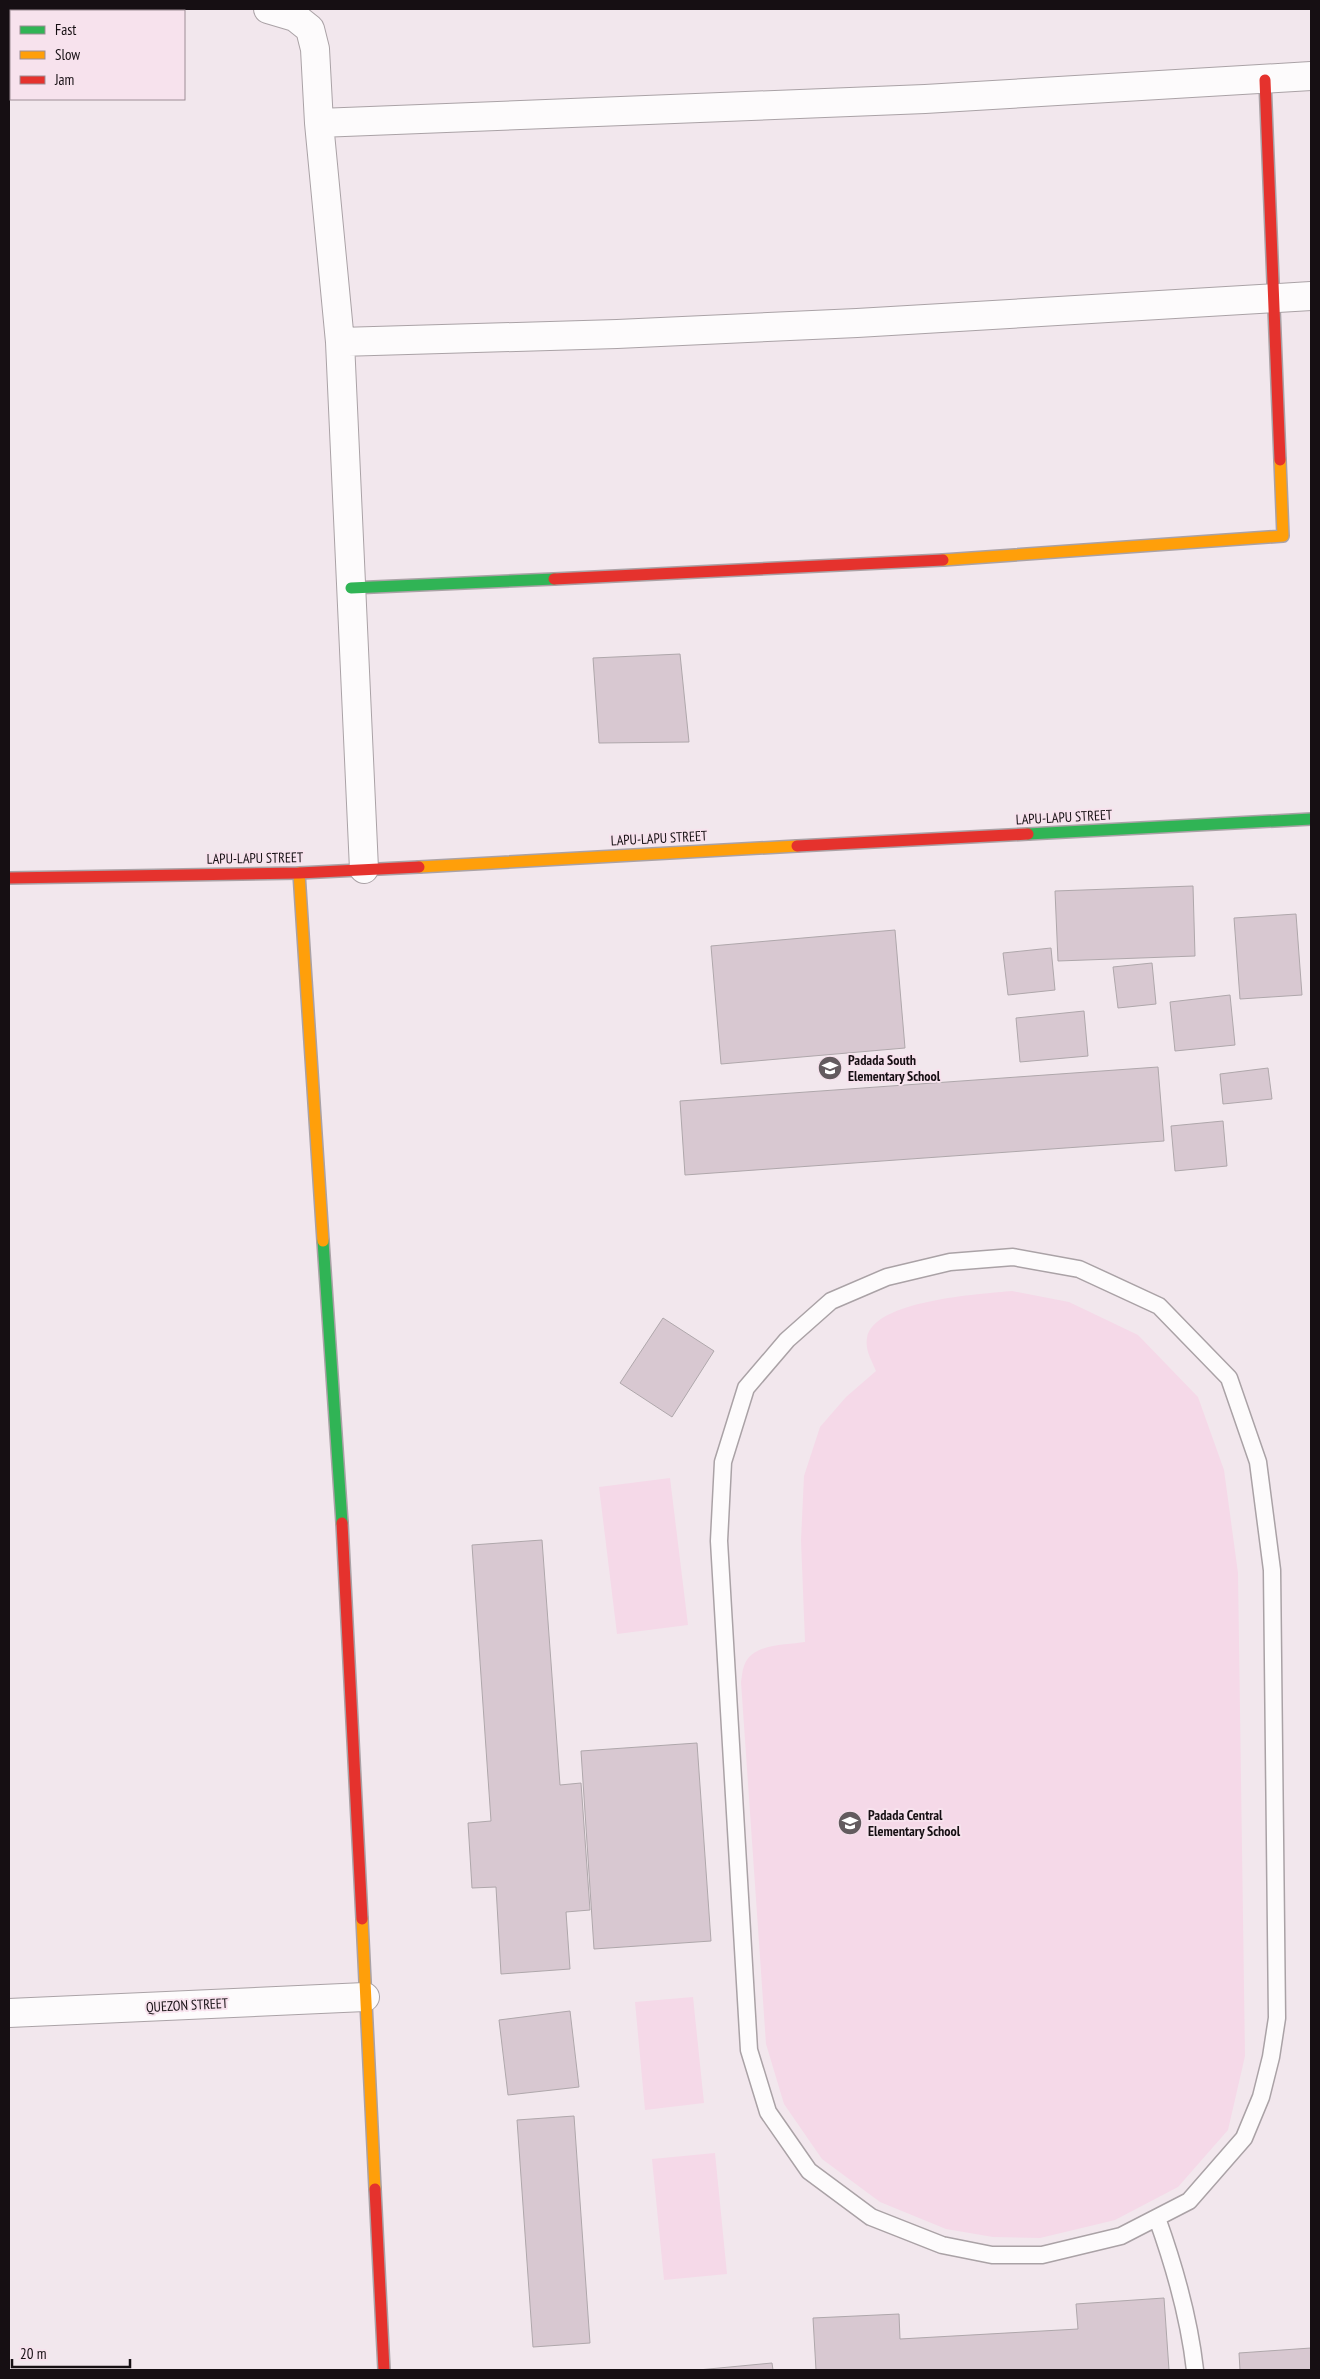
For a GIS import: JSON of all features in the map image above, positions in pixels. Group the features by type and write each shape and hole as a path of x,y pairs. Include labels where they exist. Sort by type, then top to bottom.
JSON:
{"street":[{"path":"268,9 295,17 310,29 315,49 319,123 340,342 364,869"},
{"path":"319,123 925,99 1311,76"},
{"path":"350,588 887,564 1283,536 1265,80"},
{"path":"340,342 617,334 847,324 1311,296"},
{"name":"LAPU-LAPU STREET","path":"9,878 299,873 1311,819"},
{"path":"299,873 344,1560 384,2370"},
{"name":"QUEZON STREET","path":"9,2013 365,1996"}],"lane":[{"path":"1013,1257 1080,1268 1159,1306 1229,1378 1258,1462 1272,1570 1277,2018 1262,2097 1244,2138 1189,2201 1157,2218 1121,2236 1042,2255 992,2254 942,2246 880,2221 871,2217 809,2171 768,2112 749,2050 720,1550 723,1462 746,1388 786,1340 831,1301 887,1277 950,1262 1013,1257"},
{"path":"1157,2218 1174,2264 1184,2303 1195,2370"}],"shaded area":[{"path":"1012,1291 1069,1302 1138,1335 1198,1397 1224,1470 1238,1573 1245,2056 1228,2130 1178,2187 1115,2220 1040,2238 993,2237 946,2229 880,2202 822,2159 784,2104 766,2044 741,1682 744,1666 748,1658 754,1653 770,1646 805,1642 801,1540 804,1476 820,1427 846,1397 876,1371 867,1347 867,1338 874,1325 888,1315 907,1307 930,1301"},
{"path":"670,1478 688,1625 617,1634 599,1487"},
{"path":"693,1997 704,2103 645,2110 635,2002"},
{"path":"715,2153 727,2274 664,2280 652,2159"}],"building":[{"path":"680,654 689,742 599,743 593,658"},
{"path":"1193,886 1195,956 1058,961 1055,891"},
{"path":"1296,914 1302,995 1240,999 1234,918"},
{"path":"895,930 905,1048 721,1064 711,946"},
{"path":"1051,948 1055,990 1008,995 1003,953"},
{"path":"1152,963 1156,1004 1118,1008 1113,967"},
{"path":"1230,995 1235,1045 1175,1051 1170,1002"},
{"path":"1084,1011 1088,1056 1020,1062 1016,1018"},
{"path":"1158,1067 1164,1141 685,1175 680,1101"},
{"path":"1268,1068 1272,1099 1223,1104 1220,1074"},
{"path":"1223,1121 1227,1166 1175,1171 1171,1126"},
{"path":"663,1318 714,1351 672,1417 620,1383"},
{"path":"542,1540 560,1785 581,1783 590,1910 566,1912 570,1969 501,1974 496,1887 472,1888 468,1823 491,1821 472,1545"},
{"path":"697,1743 711,1941 594,1949 581,1751"},
{"path":"570,2011 579,2087 508,2095 499,2020"},
{"path":"574,2116 590,2343 533,2347 517,2120"},
{"path":"1164,2298 1169,2370 816,2370 813,2318 899,2314 900,2339 1078,2329 1076,2304"},
{"path":"1311,2348 1311,2370 1240,2370 1239,2353"},
{"path":"772,2363 773,2370 698,2370"}],"traffic: fast":[{"path":"351,588 554,579"},
{"path":"1028,834 1311,819"},
{"path":"323,1241 342,1523"}],"traffic: slow":[{"path":"943,560 1283,536 1280,460"},
{"path":"419,867 797,846"},
{"path":"299,873 323,1241"},
{"path":"362,1919 375,2189"}],"traffic: jam":[{"path":"1265,80 1280,460"},
{"path":"554,579 943,560"},
{"path":"797,846 1028,834"},
{"path":"9,878 299,873 419,867"},
{"path":"342,1523 362,1919"},
{"path":"375,2189 384,2370"}],"place":[{"name":"Padada South Elementary School","path":"830,1068"},
{"name":"Padada Central Elementary School","path":"850,1823"}]}
